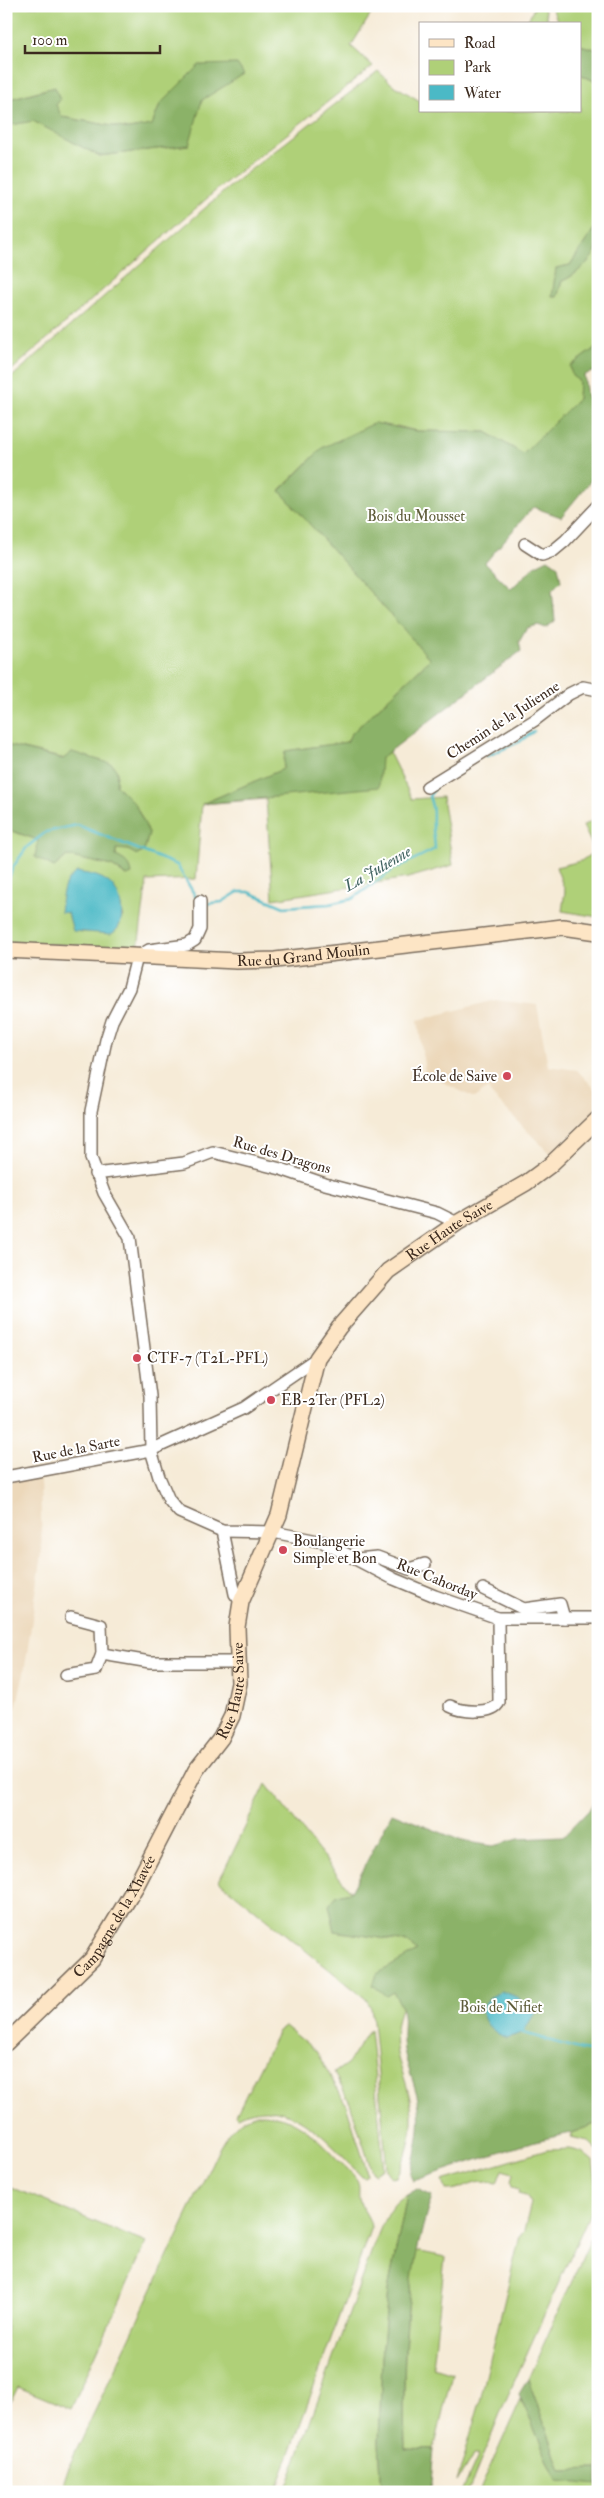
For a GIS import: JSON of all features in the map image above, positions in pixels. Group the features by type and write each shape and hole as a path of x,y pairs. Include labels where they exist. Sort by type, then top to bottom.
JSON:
{"street":[{"path":"525,544 542,555 553,551 598,506"},
{"name":"Chemin de la Julienne","path":"427,787 535,720 569,694 583,687 598,690"},
{"path":"200,904 200,929 195,940 187,945 149,950 137,958 129,988 112,1021 108,1034 92,1111 91,1158 95,1174 130,1238 150,1396 151,1450 159,1477 169,1500 179,1512 222,1531 273,1532"},
{"name":"Rue du Grand Moulin","path":"6,950 137,958 236,961 275,960 563,927 598,932"},
{"name":"Rue Haute Saive","path":"151,1450 244,1408 317,1358 339,1327 388,1271 458,1223 526,1183 550,1166 598,1119"},
{"name":"Rue des Dragons","path":"95,1174 184,1163 213,1152 282,1169 325,1184 437,1213 458,1223"},
{"name":"Rue Haute Saive","path":"196,1770 221,1738 232,1716 239,1684 237,1627 241,1602 273,1532 296,1452 317,1358"},
{"name":"Rue de la Sarte","path":"6,1477 151,1450"},
{"path":"222,1531 235,1594 241,1602"},
{"name":"Rue Cahorday","path":"273,1532 323,1542 435,1596 498,1618 598,1618"},
{"path":"357,1559 377,1557 409,1569 425,1564"},
{"path":"483,1589 524,1610 560,1604 564,1618"},
{"path":"66,1675 96,1670 102,1654 101,1625 71,1617"},
{"path":"450,1706 458,1711 492,1709 497,1706 499,1702 498,1618"},
{"path":"102,1654 150,1662 238,1662"},
{"name":"Campagne de la Xhavée","path":"6,2043 92,1959 136,1886 196,1770"}],"shaded area":[{"name":"École de Saive","path":"496,1000 537,1005 548,1066 577,1070 598,1092 598,1109 550,1154 490,1093 488,1088 474,1098 425,1073 418,1020"},
{"path":"40,1477 42,1553 24,1673 16,1708 12,1710 6,1723 6,1482"}],"green space":[{"path":"6,6 376,6 351,46 373,66 220,187 6,375 6,126 33,120 99,156 189,145 160,104 153,125 129,129 62,117 46,89 6,100"},
{"path":"535,6 544,6 548,22 527,22"},
{"path":"551,6 598,6 598,50 582,46 582,22 558,22"},
{"path":"582,46 598,50 598,83 582,75"},
{"path":"237,64 244,74 202,100 189,145 99,156 33,121 6,126 6,100 55,87 60,100 56,105 62,117 129,129 152,125 160,104 199,65"},
{"path":"378,71 392,84 419,100 419,112 582,112 582,75 598,83 598,223 570,265 556,268 557,297 562,281 578,271 598,246 598,346 571,366 579,381 578,399 523,454 486,432 416,431 397,426 322,448 280,490 430,659 351,734 347,742 286,751 284,769 204,803 381,758 389,752 412,799 442,797 453,865 408,878 273,899 266,799 202,804 196,879 147,881 138,948 6,942 6,829 38,840 54,867 67,856 112,866 127,876 116,857 116,848 128,850 137,855 144,852 149,833 116,785 117,771 6,745 6,382 236,181","holes":["78,872 112,885 123,917 90,932 81,932 68,909 66,901 66,885 70,878"]},
{"path":"598,223 598,244 593,255 579,271 562,281 557,297 552,297 556,268 570,265"},
{"name":"Bois du Mousset","path":"598,346 598,370 584,375 587,397 598,405 598,472 561,517 533,507 485,563 511,589 536,565 548,559 558,566 561,581 552,590 555,621 546,628 538,625 527,628 519,642 521,651 381,758 379,787 202,804 283,769 285,751 347,742 351,734 430,659 280,491 322,448 375,423 416,431 486,432 523,454 578,399 579,381 572,376 570,366"},
{"path":"6,745 63,759 72,752 112,764 117,771 116,785 135,804 149,833 144,851 137,855 128,850 116,849 116,856 127,863 132,874 127,876 112,866 67,856 54,867 35,857 38,840 6,829"},
{"path":"598,817 598,917 562,911 565,891 556,867 581,861 595,851 583,826"},
{"path":"266,1784 351,1892 337,1895 335,1931 407,1942 417,1951 393,1992 402,2005 397,2022 396,2049 410,2098 412,2114 408,2147 397,2177 391,2178 387,2170 373,2021 371,2008 366,1999 219,1881"},
{"name":"Bois de Nifiet","path":"598,1794 598,2123 571,2133 535,2141 413,2181 410,2175 417,2145 419,2105 404,2050 403,2014 393,1992 386,1996 373,1985 377,1974 417,1951 407,1942 335,1931 329,1905 337,1895 351,1892 392,1813 462,1841 493,1846 518,1839 563,1837 589,1810"},
{"path":"285,2026 316,2051 346,2104 366,2168 367,2175 364,2177 322,2136 307,2124 291,2116 274,2111 257,2111 238,2117 236,2115 278,2031"},
{"path":"370,2029 384,2169 375,2174 372,2172 350,2103 334,2073 348,2063"},
{"path":"257,2114 281,2117 302,2127 329,2151 357,2180 359,2199 371,2227 276,2492 64,2492 64,2481 69,2466 217,2152 233,2128 243,2120"},
{"path":"598,2123 598,2151 588,2141 571,2137 571,2133"},
{"path":"570,2149 582,2152 593,2161 597,2188 594,2204 501,2411 468,2492 462,2492 479,2454 474,2454 457,2482 480,2401 520,2236 524,2231 531,2203 526,2195 518,2193 519,2189 512,2187 513,2173 502,2170 497,2183 481,2181 453,2190 446,2190 443,2181 547,2150"},
{"path":"6,2185 146,2243 71,2409 18,2387 6,2411"},
{"path":"417,2189 432,2196 410,2290 404,2384 405,2449 434,2450 431,2481 432,2492 382,2492 379,2442 382,2358 388,2290 407,2195"},
{"path":"407,2195 388,2290 382,2358 379,2442 382,2492 285,2492 379,2232 390,2210 400,2199"},
{"path":"598,2223 598,2469 561,2470 528,2379"},
{"path":"416,2251 445,2257 433,2367 452,2373 434,2450 405,2449 405,2350"},
{"path":"528,2379 561,2470 598,2469 598,2485 557,2481 519,2394"},
{"path":"521,2399 557,2480 598,2484 598,2492 479,2492"}],"water":[{"path":"77,872 93,875 105,880 113,886 117,893 122,916 117,930 111,934 73,931 68,913 60,912 62,895 66,884"},
{"path":"501,1991 518,1997 524,2005 537,2009 523,2033 506,2038 493,2030 484,2019 481,2009 491,1997"}],"waterway":[{"name":"La Julienne","path":"487,756 519,742 534,731"},
{"name":"La Julienne","path":"203,904 222,902 238,892 249,892 284,907 329,904 352,899 393,870 435,849 433,810 429,796 435,788"},
{"name":"La Julienne","path":"6,885 13,867 27,847 46,832 77,825 177,865 197,899"},
{"path":"523,2033 598,2053"}],"place":[{"name":"École de Saive","path":"507,1076"},
{"name":"CTF-7 (T2L-PFL)","path":"137,1358"},
{"name":"EB-2Ter (PFL2)","path":"271,1400"},
{"name":"Boulangerie Simple et Bon","path":"283,1550"}]}
